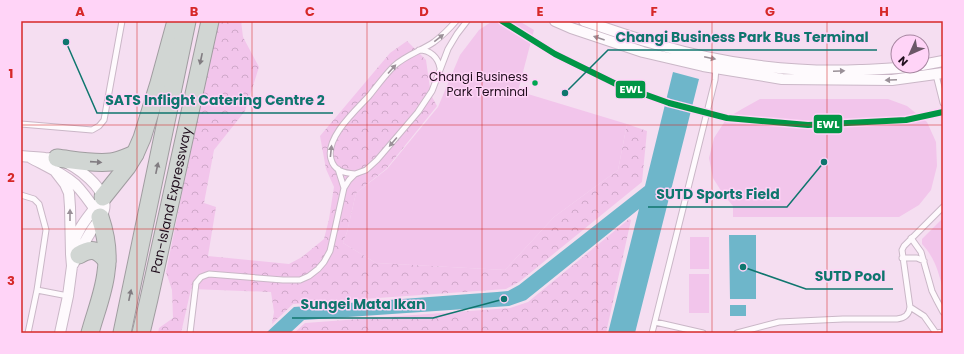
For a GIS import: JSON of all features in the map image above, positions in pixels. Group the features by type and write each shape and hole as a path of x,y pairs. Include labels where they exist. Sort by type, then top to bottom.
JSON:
{"highway":[{"path":"90,333 105,279 107,261 106,241 99,208 135,154 142,138 176,21"},
{"name":"Pan-Island Expressway","path":"122,333 187,21"},
{"name":"Pan-Island Expressway","path":"140,333 149,299 210,21"},
{"path":"56,165 111,162 135,154"},
{"path":"74,258 85,251 90,250 97,251 107,261"},
{"path":"149,299 151,308 149,333"}],"street":[{"path":"555,21 628,48 680,61 782,78 892,80 940,74"},
{"path":"584,21 660,46 720,60 783,69 834,71 890,69"},
{"path":"930,63 943,61"},
{"path":"25,156 56,165 75,168 96,186 99,208 83,244 74,258"},
{"path":"56,165 63,176 74,184 99,208"},
{"path":"56,165 69,193 74,258 60,333"}],"lane":[{"path":"21,124 92,130 99,126 104,120 122,21"},
{"path":"355,174 342,172 333,165 330,157 330,149 335,136 395,65 418,50 433,43 447,32 456,21"},
{"path":"190,333 196,283 201,277 209,274 300,280 309,276 318,269 330,251 344,188 355,174 366,170 377,160 400,135 418,112 432,91 448,50 457,34 467,21"},
{"path":"418,50 427,51 436,58 440,69"},
{"path":"652,333 715,80 716,68"},
{"path":"940,74 943,103"},
{"path":"338,169 344,188"},
{"path":"21,195 34,199 40,204 46,230 38,290 28,333"},
{"path":"737,333 779,322 904,318 908,314 910,307 902,250 911,238 943,207"},
{"path":"911,238 921,252 932,290 943,312"},
{"path":"902,258 917,258 924,262"},
{"path":"38,290 68,296"},
{"path":"910,307 924,316 936,333 943,332"},
{"path":"654,322 703,333"}],"green space":[{"path":"217,21 241,21 243,37 259,67 245,111 214,150 204,203 216,207 208,256 289,264 302,257 324,239 334,187 326,169 320,136 390,53 407,41 426,60 431,95 437,106 386,169 356,193 343,243 376,263 505,270 554,217 618,170 627,124 647,131 642,182 519,282 506,289 293,304 272,324 274,312 271,292 191,289 181,333 158,333 159,328 173,318 172,290 166,272"},
{"path":"519,21 534,30 518,91 627,124 618,170 554,217 505,270 376,263 343,243 356,193 387,169 438,107 460,55 479,30 491,22"},
{"path":"760,99 888,99 907,106 927,122 936,142 937,166 931,190 919,205 899,217 733,217 733,206 713,178 709,158 714,138 727,118"},
{"path":"943,218 943,289 936,265 922,244 922,239"},
{"path":"629,219 631,220 606,333 294,333 305,323 510,308 528,302"},
{"path":"690,237 709,237 709,269 690,269"},
{"path":"689,274 709,274 709,313 689,313"}],"water":[{"path":"673,72 699,79 635,333 608,333 639,209 526,300 509,306 304,320 290,333 266,333 294,307 508,291 519,285 645,186"},
{"path":"729,235 756,235 756,299 730,299"},
{"path":"730,305 746,305 746,316 730,316"}],"transit line":[{"name":"EWL","path":"502,21 555,54 616,84 669,103 727,118 808,125 906,120 943,112"}],"place":[{"name":"SATS Inflight Catering Centre 2","path":"66,42"},
{"name":"Changi Business Park Terminal","path":"535,83"},
{"name":"Changi Business Park Bus Terminal","path":"565,93"},
{"name":"SUTD Sports Field","path":"824,162"},
{"name":"SUTD Pool","path":"743,267"},
{"name":"Sungei Mata Ikan","path":"504,299"}]}
